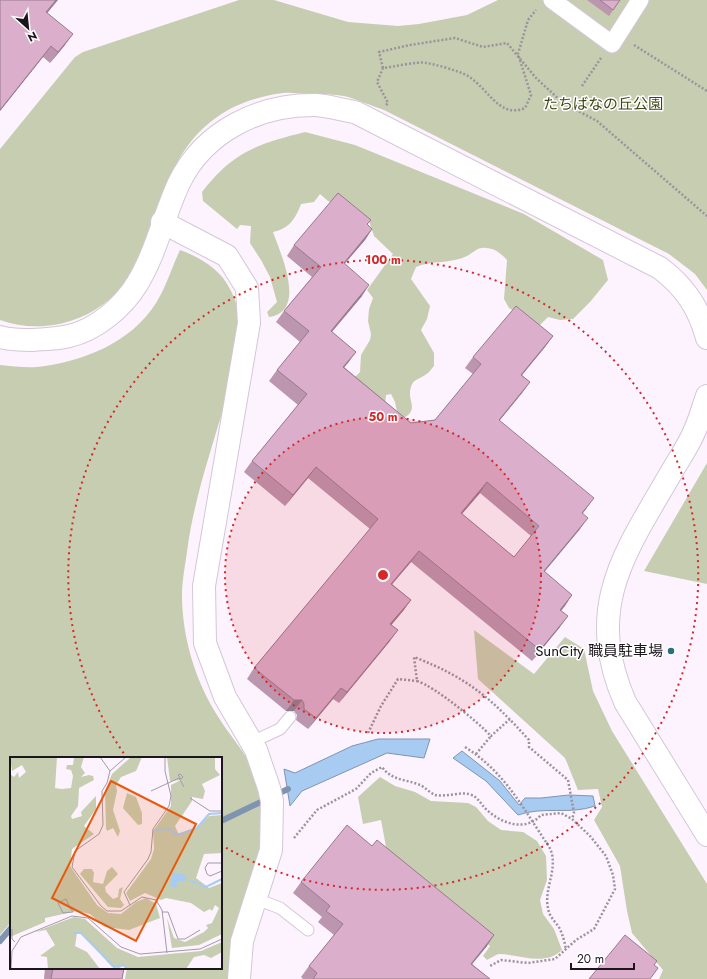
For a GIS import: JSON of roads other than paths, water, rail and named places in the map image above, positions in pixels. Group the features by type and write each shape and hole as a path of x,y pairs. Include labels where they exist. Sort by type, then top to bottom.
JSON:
{"street":[{"path":"546,2 615,39 640,0"},
{"path":"0,337 10,340 38,340 70,336 90,328 109,315 137,284 146,266 162,222 189,164 204,147 222,131 269,110 317,105 355,112 660,268 675,279 695,305 707,338"},
{"path":"162,222 227,256 247,288 249,323 204,586 205,643 225,697 252,742 271,795 271,850 242,941 239,979"},
{"path":"707,396 695,431 644,519 621,564 612,588 607,636 616,681 625,702 707,835"}],"lane":[{"path":"252,742 280,729 290,717"},
{"path":"256,899 280,908 308,930"}],"water":[{"path":"378,739 430,739 424,758 387,753 302,791 290,806 284,769 295,773 352,746"},
{"path":"462,751 500,781 519,805 525,798 569,795 593,796 595,806 576,810 527,812 518,815 486,781 453,758"}],"waterway":[{"path":"222,821 288,789"},
{"path":"0,941 10,929"}],"place":[{"name":"SunCity 職員駐車場","path":"671,651"}],"park label":[{"name":"たちばなの丘公園","path":"603,104"}]}
